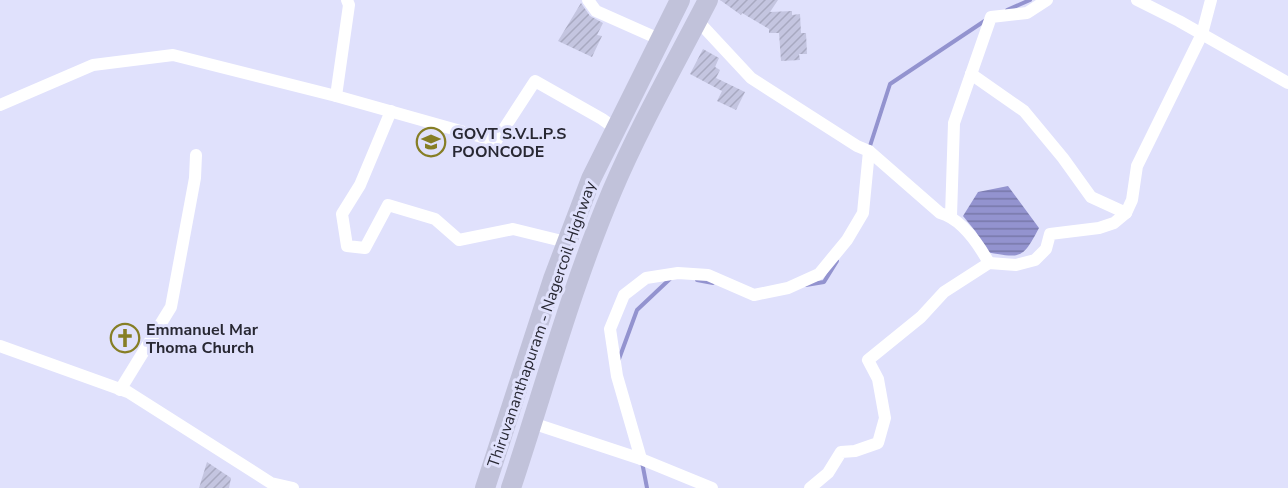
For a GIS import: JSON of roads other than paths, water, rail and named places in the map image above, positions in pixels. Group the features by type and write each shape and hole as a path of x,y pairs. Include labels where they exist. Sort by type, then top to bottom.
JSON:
{"main road":[{"name":"Thiruvananthapuram - Nagercoil Highway","path":"485,488 566,242 591,179 680,0"},
{"name":"Thiruvananthapuram - Nagercoil Highway","path":"511,488 576,285 612,191 649,111 708,0"}],"street":[{"path":"336,96 350,5 347,0"},
{"path":"588,0 596,11 659,39"},
{"path":"951,216 954,123 991,17 1027,13 1047,0"},
{"path":"1137,0 1288,83"},
{"path":"810,488 828,473 841,452 855,452 878,443 885,418 878,379 868,360 921,317 944,292 989,263 1016,265 1035,260 1046,249 1050,234 1099,228 1114,223 1126,213 1132,200 1137,166 1202,34 1211,0"},
{"path":"697,20 751,78 857,146 869,151 940,213 951,216 980,246 989,263"},
{"path":"0,105 93,65 173,55 336,96 496,141 535,81 616,129"},
{"path":"971,74 1024,111 1063,158 1091,197 1126,213"},
{"path":"391,111 360,186 342,214 347,246 364,248 388,205 435,219 459,240 513,229 566,242"},
{"path":"641,459 617,376 610,329 624,295 646,278 678,273 708,275 754,295 788,288 819,274 847,240 863,213 869,151"},
{"path":"120,390 171,307 195,177 196,155"},
{"path":"0,346 128,392 271,483 293,488"},
{"path":"532,423 641,459 712,488"}],"water":[{"path":"1008,186 1039,228 1028,246 1019,254 986,252 976,232 963,216 978,192"}],"waterway":[{"path":"1007,10 1030,0"},
{"path":"869,149 890,84 986,20"},
{"path":"806,285 824,282 837,261"},
{"path":"619,359 637,310 672,277"},
{"path":"697,280 713,283"},
{"path":"642,462 647,488"}],"place":[{"name":"GOVT S.V.L.P.S POONCODE","path":"431,142"},
{"name":"Emmanuel Mar Thoma Church","path":"125,338"}]}
